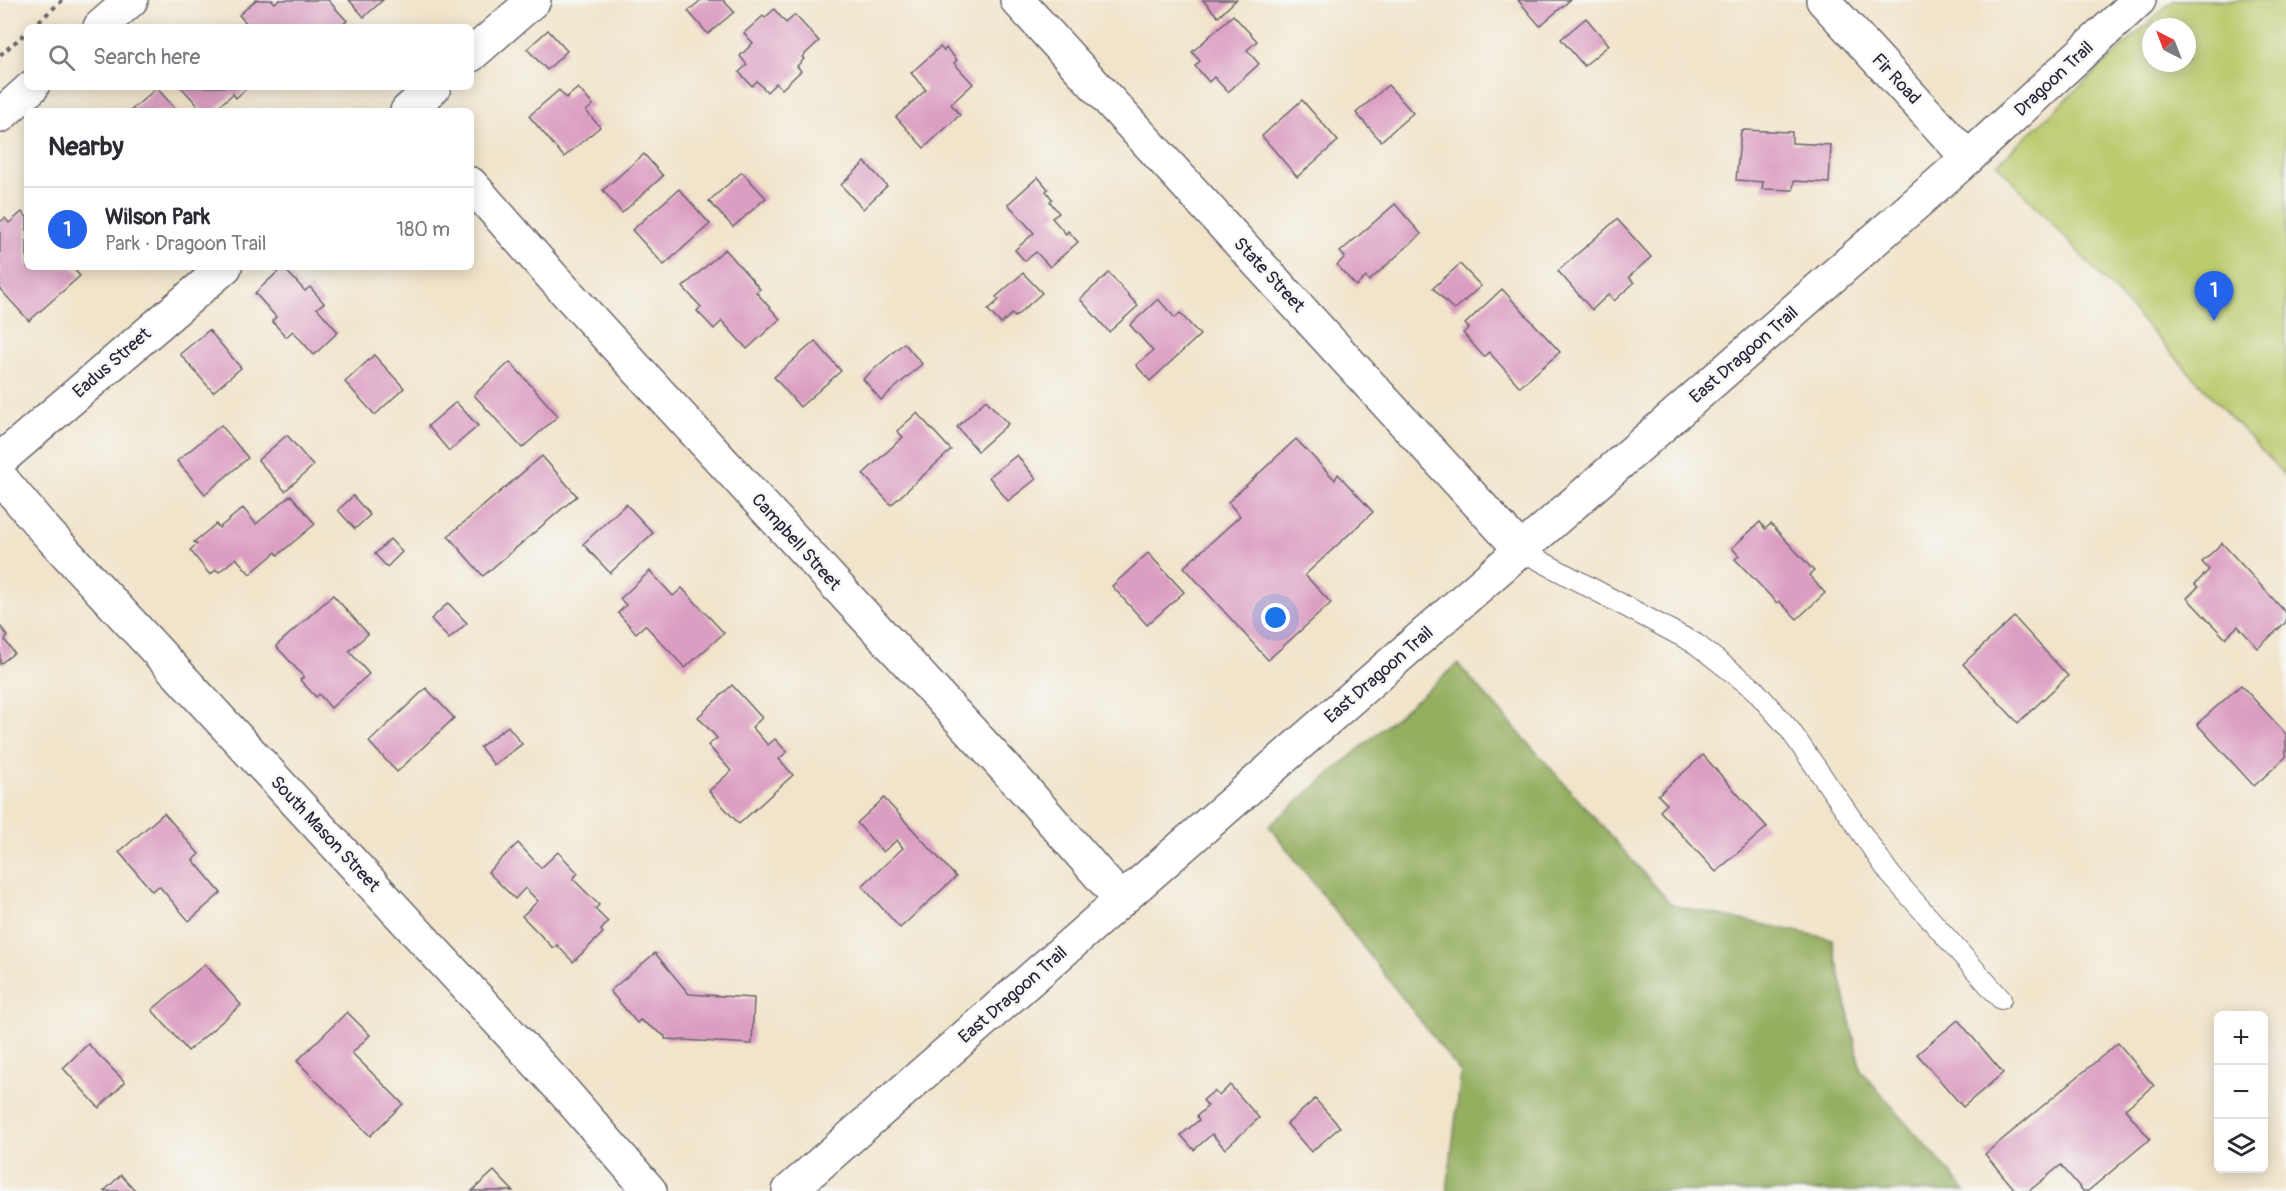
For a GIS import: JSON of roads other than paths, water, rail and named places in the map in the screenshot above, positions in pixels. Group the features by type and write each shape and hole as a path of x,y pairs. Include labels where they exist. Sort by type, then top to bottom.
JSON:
{"street":[{"path":"103,24 131,0"},
{"path":"474,52 534,0"},
{"name":"State Street","path":"1017,0 1522,551"},
{"name":"Fir Road","path":"1823,0 1968,158"},
{"name":"Dragoon Trail","path":"1968,158 2139,0"},
{"path":"0,116 29,90"},
{"path":"410,108 431,90"},
{"name":"East Dragoon Trail","path":"789,1191 1968,158"},
{"name":"Campbell Street","path":"474,187 556,281 1019,784 1121,900"},
{"name":"Eadus Street","path":"0,460 222,270"},
{"name":"South Mason Street","path":"0,477 51,537 565,1093 650,1191"}],"lane":[{"path":"1522,551 1696,644 1754,689 1790,730 1890,874 2001,999"}],"place":[{"name":"Wilson Park","path":"2214,321"}]}
